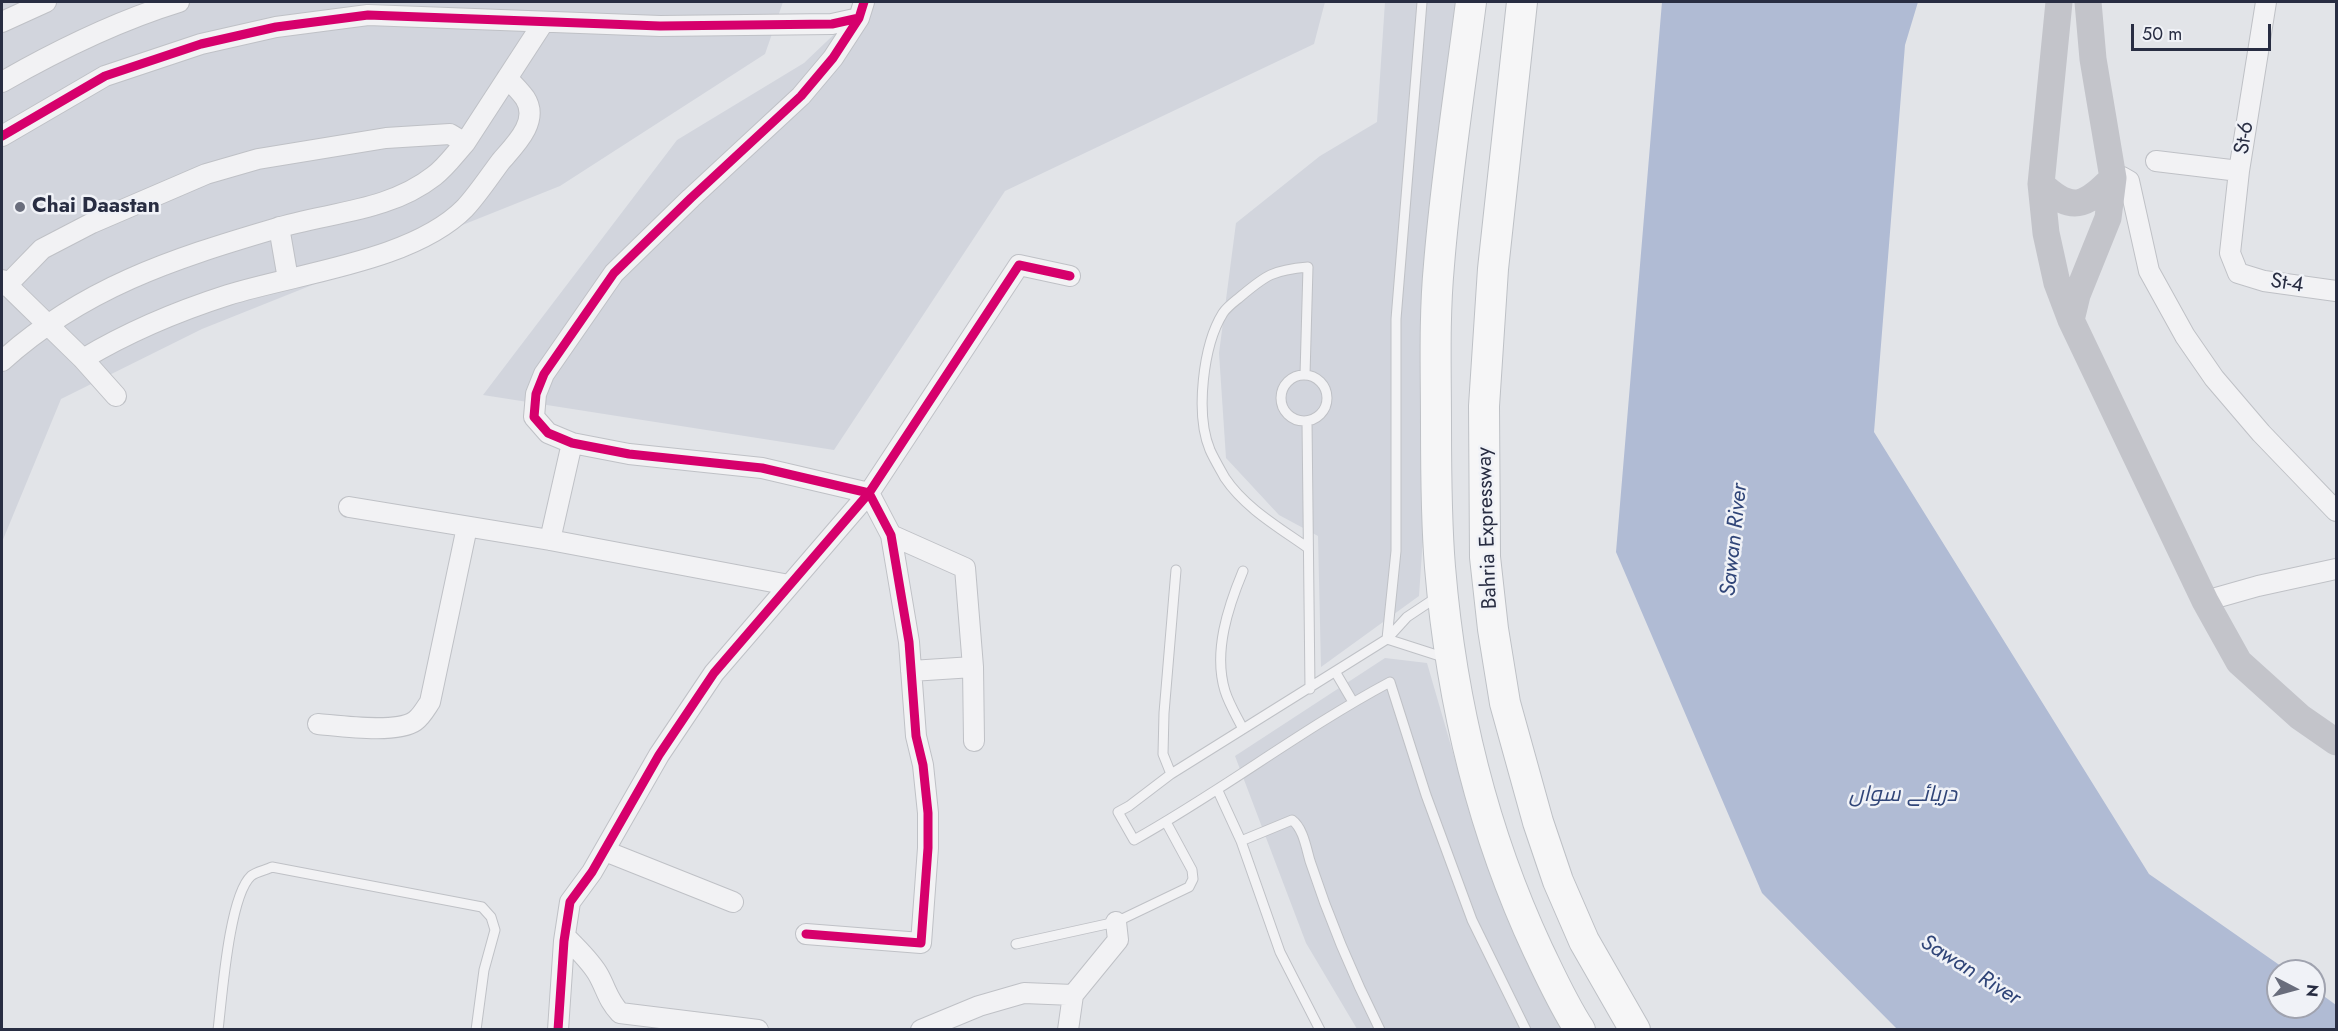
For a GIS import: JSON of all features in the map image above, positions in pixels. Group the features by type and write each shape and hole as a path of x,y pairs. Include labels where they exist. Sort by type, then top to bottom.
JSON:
{"main road":[{"path":"1471,2 1439,264 1435,326 1437,500 1443,593 1451,659 1471,758 1493,840 1518,908 1564,1005 1580,1029"},
{"name":"Bahria Expressway","path":"1522,2 1493,269 1484,406 1485,557 1493,629 1505,703 1538,822 1558,881 1584,941 1635,1029"},
{"path":"2059,2 2041,184 2046,233 2057,283 2071,320 2205,601 2239,662 2301,717 2337,742"},
{"path":"2071,320 2077,295 2108,218 2113,178 2093,59 2088,2"},
{"path":"2041,184 2063,201 2075,204 2087,201 2113,178"}],"street":[{"path":"2,22 46,2"},
{"path":"2,82 62,49 179,2"},
{"name":"St-6","path":"2238,273 2230,253 2239,171 2266,2"},
{"path":"2,136 105,76 201,44 368,8 543,22 683,26 832,24 862,10"},
{"path":"806,934 921,943 928,848 927,813 922,765 916,736 909,642 891,535 869,493 762,468 629,454 572,443 548,433 534,417 536,394 544,374 614,273 801,96 833,58 862,10"},
{"path":"2,362 47,324 79,303 144,272 197,252 279,227 385,203 412,191 435,175 465,143 543,22"},
{"path":"83,359 149,324 227,296 396,248 441,226 464,208 524,133 528,123 529,107 526,100 507,78"},
{"path":"116,396 83,359 4,283 42,249 92,223 206,174 258,159 386,138 450,134 465,143"},
{"path":"2156,161 2239,171"},
{"path":"2113,178 2122,177 2129,181 2150,272 2185,336 2214,378 2261,433 2337,511"},
{"path":"279,227 288,279"},
{"path":"558,1029 570,902 605,850 659,755 714,673 869,493 1019,265 1070,276"},
{"name":"St-4","path":"2238,273 2264,281 2337,291"},
{"path":"550,540 572,443"},
{"path":"348,507 550,540 789,585"},
{"path":"318,724 372,728 395,727 415,721 430,702 467,527"},
{"path":"891,535 965,568 973,667 974,741"},
{"path":"2205,601 2258,586 2337,569"},
{"path":"911,671 973,667"},
{"path":"605,850 733,902"},
{"path":"1068,1029 1073,995 1118,940 1116,922"},
{"path":"565,936 593,968 609,1000 620,1013 642,1023 758,1029"},
{"path":"921,1029 979,1006 1024,993 1073,995"}],"lane":[{"path":"1387,639 1396,551 1396,319 1422,2"},
{"path":"1305,375 1308,267 1288,269 1265,276 1224,311 1211,338 1203,386 1204,430 1210,449 1226,479 1245,501 1308,548"},
{"path":"1305,375 1317,378 1324,387 1327,399 1323,411 1314,420 1307,421 1302,422 1291,418 1282,409 1280,397 1284,386 1293,377 1305,375"},
{"path":"1307,421 1310,689"},
{"path":"1171,774 1163,754 1164,713 1176,570"},
{"path":"1243,571 1223,635 1221,666 1225,691 1243,729"},
{"path":"1443,593 1407,617 1387,639 1336,673 1171,774 1118,812 1134,840 1218,790 1353,702 1390,682 1426,795 1472,920 1526,1029"},
{"path":"1387,639 1451,659"},
{"path":"1336,673 1353,702"},
{"path":"1218,790 1241,841 1280,952 1320,1029"},
{"path":"1241,841 1292,820 1298,824 1312,868 1355,977 1380,1029"},
{"path":"1016,944 1116,922 1189,887 1193,879 1192,870 1166,822"},
{"path":"218,1029 231,934 240,895 251,876 272,867 482,907 491,917 495,930 484,970 476,1029"}],"shaded area":[{"path":"2,2 783,2 765,54 560,186 202,329 61,399 2,542"},
{"path":"868,2 1325,2 1314,44 1005,191 834,450 483,395 677,140 804,63"},
{"path":"1385,2 1459,2 1419,596 1321,667 1318,536 1279,515 1226,458 1219,353 1236,223 1320,156 1377,122"},
{"path":"1385,658 1427,663 1480,846 1564,1029 1357,1029 1306,943 1235,756"}],"water":[{"name":"دریائے سواں","path":"1662,2 1918,2 1905,45 1874,432 2149,874 2271,959 2266,959 2266,1019 2326,1019 2326,998 2336,1005 2336,1029 1897,1029 1762,893 1616,552"}],"cycle path":[{"path":"806,934 921,943 928,848 928,813 923,765 916,736 909,642 891,535 869,493 762,468 629,454 572,443 548,433 534,417 536,394 544,374 614,273 801,96 833,58 859,18 864,2"},
{"path":"2,136 105,76 201,44 276,27 368,15 660,26 832,24 859,18"},
{"path":"558,1030 564,941 570,902 592,872 659,755 714,673 869,493 1019,265 1070,276"}],"place":[{"name":"Chai Daastan","path":"20,207"}],"water label":[{"name":"Sawan River","path":"1735,540"},
{"name":"Sawan River","path":"1970,971"}]}
